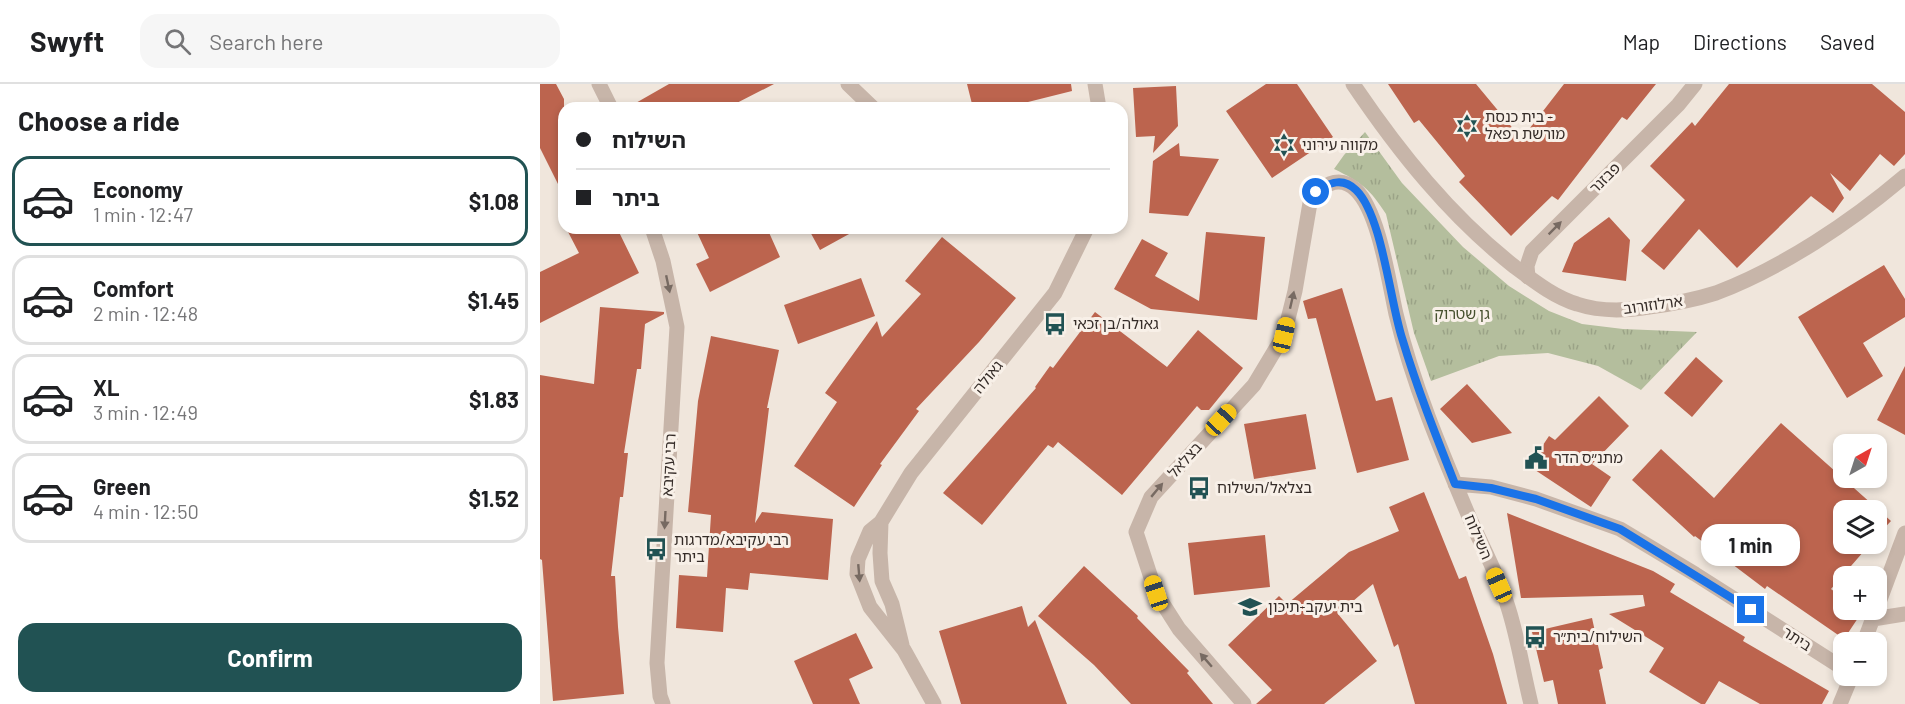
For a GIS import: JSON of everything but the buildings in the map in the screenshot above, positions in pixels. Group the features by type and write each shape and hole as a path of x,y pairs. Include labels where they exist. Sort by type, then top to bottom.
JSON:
{"street":[{"path":"599,84 608,102"},
{"path":"848,84 867,102"},
{"path":"1095,84 1098,102"},
{"name":"ארלוזורוב","path":"1353,84 1382,128 1418,172 1452,210 1502,256 1555,295 1577,304 1599,309 1627,311 1679,303 1715,293 1751,277 1802,249 1855,214 1905,176"},
{"name":"פבזנר","path":"1528,277 1527,266 1532,251 1678,105 1695,84"},
{"name":"השילוח","path":"1310,203 1316,192 1325,184 1336,181 1346,183 1356,190 1373,216 1401,335 1423,401 1455,484 1508,606 1531,704"},
{"name":"בצלאל","path":"1244,704 1179,629 1156,593 1136,532 1151,497 1254,386 1284,335 1295,291 1310,203"},
{"name":"רבי עקיבא","path":"654,234 663,261 677,327 657,663 660,696 663,704"},
{"name":"גאולה","path":"934,704 904,650 870,607 857,574 858,559 870,531 881,522 911,473 1055,293 1084,234"},
{"name":"ביתר","path":"1455,484 1491,488 1536,499 1620,529 1833,662"},
{"name":"גאולה","path":"881,522 882,581 892,604 904,650"},
{"path":"1887,582 1905,533"},
{"path":"1887,617 1905,614"},
{"path":"1868,632 1873,620"},
{"path":"1840,704 1847,686"}],"green space":[{"name":"גן שטרוק","path":"1365,132 1402,183 1463,247 1509,286 1549,311 1582,324 1623,329 1697,332 1641,390 1598,366 1548,353 1499,356 1431,381 1414,333 1386,214 1364,187 1334,169"}],"place":[{"name":"בית כנסת - מורשת רפאל","path":"1467,126"},
{"name":"מקווה עירוני","path":"1284,145"},
{"name":"גאולה/בן זכאי","path":"1055,324"},
{"name":"מתנ״ס הדר","path":"1536,458"},
{"name":"בצלאל/השילוח","path":"1199,488"},
{"name":"רבי עקיבא/מדרגות ביתר","path":"656,549"},
{"name":"בית יעקב-תיכון","path":"1250,607"},
{"name":"השילוח/בית״ר","path":"1535,637"}],"route":[{"path":"1316,192 1325,184 1336,181 1346,183 1356,190 1373,216 1401,335 1423,401 1455,484 1491,488 1536,499 1620,529 1751,610"}]}
